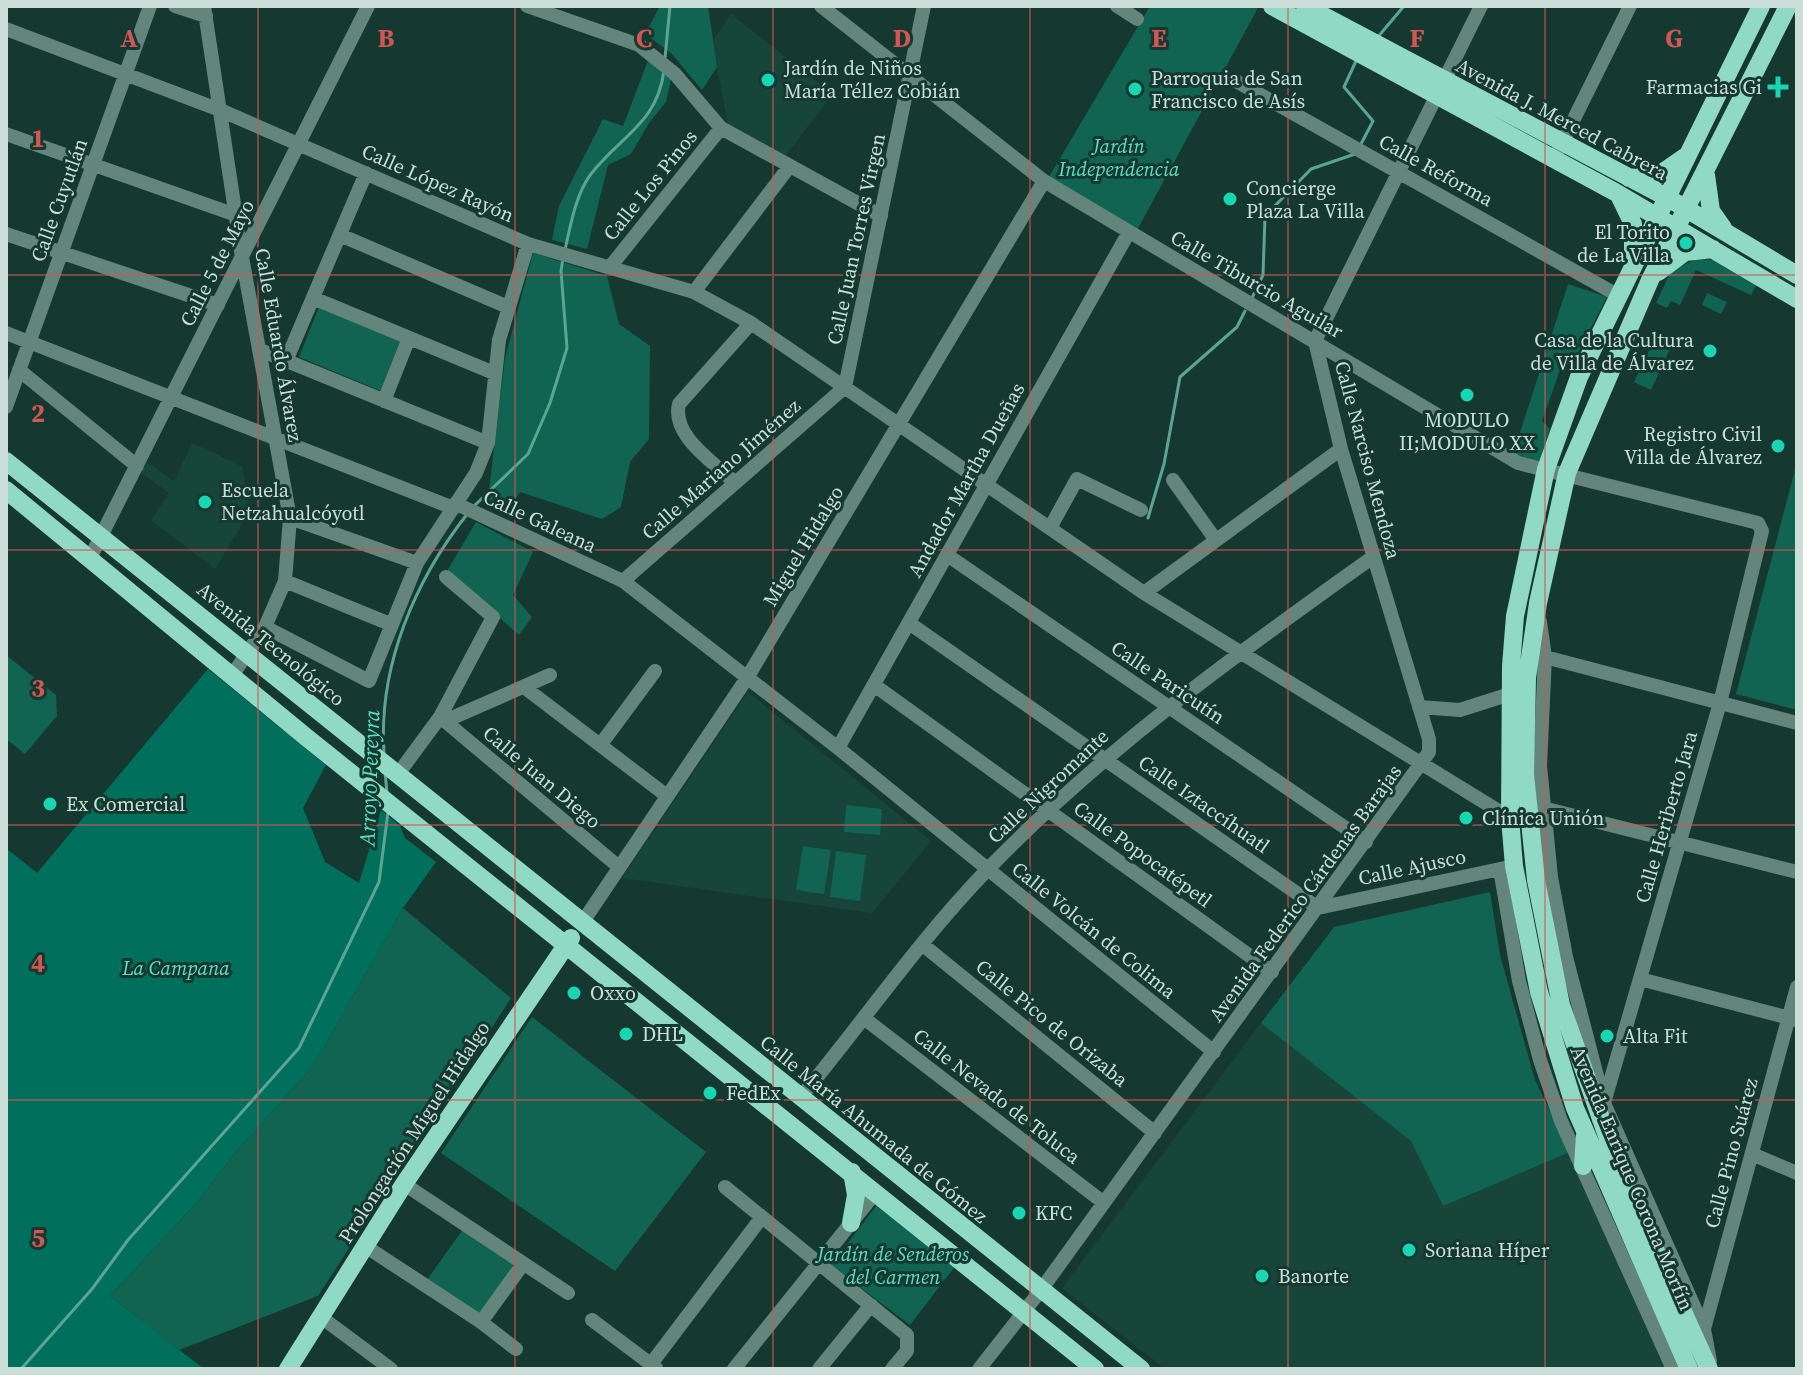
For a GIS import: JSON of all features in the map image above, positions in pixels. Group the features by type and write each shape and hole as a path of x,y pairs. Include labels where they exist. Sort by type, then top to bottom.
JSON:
{"main road":[{"name":"Avenida J. Merced Cabrera","path":"1272,6 1366,49 1620,185 1676,228 1797,299"},
{"name":"Avenida J. Merced Cabrera","path":"1305,6 1366,49"},
{"name":"Avenida Enrique Corona Morfín","path":"1710,1369 1649,1241 1596,1118 1562,1075 1507,868 1510,694 1515,616 1546,469 1579,377 1761,6"},
{"name":"Avenida Enrique Corona Morfín","path":"1689,1369 1596,1118 1561,1005 1536,880 1525,774 1527,678 1538,603 1567,473 1650,280 1790,6"},
{"path":"1631,272 1633,224 1620,185 1659,175 1687,155"},
{"path":"1706,171 1706,194 1711,211 1728,233"},
{"name":"Avenida J. Merced Cabrera","path":"1620,185 1668,198 1797,275"},
{"path":"1650,280 1670,260 1685,252 1714,249"},
{"name":"Avenida Tecnológico","path":"6,461 582,923"},
{"path":"6,490 231,677 1095,1369"},
{"name":"Prolongación Miguel Hidalgo","path":"288,1369 404,1184 582,923"},
{"name":"Calle María Ahumada de Gómez","path":"582,923 1141,1369"},
{"path":"767,1107 781,1084"},
{"path":"1583,1166 1596,1118"},
{"path":"851,1223 856,1195 852,1172"}],"street":[{"name":"Calle Cuyutlán","path":"6,407 150,6"},
{"path":"175,6 205,11"},
{"name":"Calle 5 de Mayo","path":"90,558 368,6"},
{"path":"527,6 639,45 655,54 721,128 881,216"},
{"name":"Calle Tiburcio Aguilar","path":"821,6 1048,184 1518,463 1758,523"},
{"name":"Calle Juan Torres Virgen","path":"845,387 924,6"},
{"path":"1117,6 1137,19"},
{"name":"Calle Narciso Mendoza","path":"1423,764 1429,739 1341,449 1315,341 1481,6"},
{"path":"1558,151 1630,6"},
{"path":"1790,6 1797,9"},
{"name":"Calle Eduardo Álvarez","path":"205,11 242,257 290,518 285,581 265,627 231,677"},
{"name":"Calle López Rayón","path":"6,29 220,110 528,244 694,292 751,323 845,387"},
{"name":"Calle Reforma","path":"1234,80 1619,296"},
{"name":"Calle Los Pinos","path":"610,267 721,128"},
{"path":"6,134 236,215"},
{"path":"694,292 789,167"},
{"path":"286,361 366,173"},
{"name":"Miguel Hidalgo","path":"582,923 747,678 899,423 1048,184"},
{"name":"Andador Martha Dueñas","path":"838,748 1129,232"},
{"path":"6,234 218,305"},
{"path":"340,235 508,307"},
{"path":"265,627 369,681 417,563 456,507 476,473 488,443 494,373 508,307 528,244"},
{"path":"313,298 494,373"},
{"path":"735,483 680,429 676,416 679,404 751,323"},
{"name":"Calle Galeana","path":"6,333 486,517 623,581 838,748 986,870"},
{"path":"384,401 409,338"},
{"path":"260,350 488,443"},
{"path":"19,370 137,466"},
{"name":"Avenida Federico Cárdenas Barajas","path":"845,387 1144,593 1423,764 1025,1312 979,1369"},
{"name":"Calle Mariano Jiménez","path":"623,581 845,387"},
{"path":"1144,593 1341,449"},
{"path":"1050,528 1077,479 1141,510"},
{"path":"1173,480 1215,539"},
{"path":"290,518 417,563"},
{"name":"Calle Heriberto Jara","path":"1596,1118 1720,703 1762,531 1758,523"},
{"name":"Calle Paricutín","path":"947,555 1366,842"},
{"name":"Calle Nigromante","path":"800,1098 986,870 1048,810 1167,706 1373,557"},
{"path":"396,772 442,719 493,617 446,577"},
{"path":"285,581 390,624"},
{"path":"1538,603 1545,657 1540,766 1543,808 1551,877 1596,1118 1704,1329 1710,1369"},
{"name":"Calle Iztaccíhuatl","path":"909,623 1318,908"},
{"path":"1545,657 1797,723"},
{"path":"601,744 655,671"},
{"path":"442,719 550,675"},
{"name":"Calle Popocatépetl","path":"874,685 1272,972"},
{"path":"524,687 667,796"},
{"path":"1419,707 1460,710 1510,694"},
{"name":"Calle Juan Diego","path":"442,719 619,867"},
{"path":"1423,764 1510,818"},
{"path":"1543,808 1797,872"},
{"path":"1507,868 1519,981 1540,1060 1561,1121 1673,1369"},
{"name":"Calle Ajusco","path":"1318,908 1507,868"},
{"name":"Calle Volcán de Colima","path":"986,870 1214,1052"},
{"name":"Calle Pico de Orizaba","path":"923,945 1155,1133"},
{"path":"1640,979 1793,1019"},
{"name":"Calle Pino Suárez","path":"1704,1329 1793,1019 1797,987"},
{"name":"Calle Nevado de Toluca","path":"865,1019 1104,1203"},
{"path":"1752,1154 1797,1173"},
{"path":"404,1184 568,1293"},
{"path":"725,1187 907,1335 909,1342 892,1369"},
{"path":"734,1369 875,1193"},
{"path":"592,1320 654,1366 762,1217"},
{"path":"365,1246 481,1322 516,1349"},
{"path":"481,1322 523,1264"},
{"path":"819,1369 871,1305"},
{"path":"321,1317 391,1369"}],"shaded area":[{"name":"Jardín de Niños María Téllez Cobián","path":"731,14 833,94 785,156 728,124 712,42"},
{"name":"Escuela Netzahualcóyotl","path":"192,443 242,466 250,511 215,569 151,520 169,493 141,473 147,462 174,481"},
{"path":"748,692 931,841 872,913 622,878"},
{"path":"1261,1023 1412,1141 1443,1205 1570,1152 1666,1369 1165,1369 1062,1288"}],"green space":[{"path":"660,6 708,6 717,67 702,90 671,53 645,34"},
{"name":"Jardín Independencia","path":"1150,6 1259,6 1136,232 1049,177"},
{"path":"649,58 672,75 666,102 631,154 608,165 587,249 552,240 559,206 603,119 623,126"},
{"path":"533,253 607,276 619,324 650,346 649,439 630,462 621,507 602,519 520,492 505,515 487,507 505,358"},
{"path":"1696,259 1713,260 1757,284 1751,295 1696,270 1680,305 1671,301 1667,308 1656,303 1671,271"},
{"path":"1568,284 1607,297 1577,355 1565,356 1542,421 1550,429 1540,460 1529,462 1513,454"},
{"path":"1707,293 1727,302 1721,314 1702,305"},
{"path":"319,307 402,341 381,391 299,357"},
{"path":"1658,332 1674,340 1651,390 1634,382"},
{"path":"1797,462 1797,710 1736,694"},
{"path":"476,522 533,552 513,595 532,617 519,635 447,571"},
{"path":"6,655 56,695 57,716 25,754 6,739"},
{"name":"La Campana","path":"208,669 326,765 303,808 325,862 359,883 381,810 400,826 405,838 436,862 403,908 313,1066 235,1153 199,1200 110,1296 204,1369 6,1369 6,848 37,873"},
{"path":"846,805 882,809 880,835 844,832"},
{"path":"803,846 831,850 824,894 796,890"},
{"path":"836,851 866,855 860,901 830,897"},
{"path":"1490,892 1500,955 1535,1080 1570,1152 1443,1206 1411,1141 1261,1023 1334,927"},
{"path":"403,908 511,998 318,1296 179,1350 110,1296 199,1200 235,1153 313,1066"},
{"path":"532,1017 706,1152 615,1271 441,1153"},
{"name":"Jardín de Senderos del Carmen","path":"877,1205 956,1265 910,1325 831,1265"},
{"path":"463,1229 515,1264 480,1316 427,1280"}],"waterway":[{"name":"Arroyo Pereyra","path":"665,58 670,6"},
{"path":"1377,38 1404,6"},
{"path":"1356,61 1344,87 1373,121 1361,144"},
{"name":"Arroyo Pereyra","path":"565,250 581,191 602,161 646,116 660,88 664,70"},
{"path":"1252,298 1263,275 1265,216 1311,169 1355,154"},
{"name":"Arroyo Pereyra","path":"473,507 528,454 550,403 567,348 561,271 563,258"},
{"path":"1148,518 1164,464 1180,377 1237,327 1245,311"},
{"name":"Arroyo Pereyra","path":"384,753 387,688 404,626 432,567 468,513"},
{"name":"Arroyo Pereyra","path":"385,772 387,793"},
{"name":"Arroyo Pereyra","path":"21,1369 92,1289 128,1240 299,1048 379,882 388,812"}],"place":[{"name":"Jardín de Niños María Téllez Cobián","path":"768,80"},
{"name":"Farmacias Gi","path":"1778,87"},
{"name":"Parroquia de San Francisco de Asís","path":"1135,89"},
{"name":"Concierge Plaza La Villa","path":"1230,199"},
{"name":"El Torito de La Villa","path":"1686,243"},
{"name":"Casa de la Cultura de Villa de Álvarez","path":"1710,351"},
{"name":"MODULO II;MODULO XX","path":"1467,395"},
{"name":"Registro Civil Villa de Álvarez","path":"1778,446"},
{"name":"Escuela Netzahualcóyotl","path":"205,502"},
{"name":"Ex Comercial","path":"50,804"},
{"name":"Clínica Unión","path":"1466,818"},
{"name":"Oxxo","path":"574,993"},
{"name":"DHL","path":"626,1034"},
{"name":"Alta Fit","path":"1607,1036"},
{"name":"FedEx","path":"710,1093"},
{"name":"KFC","path":"1019,1213"},
{"name":"Soriana Híper","path":"1409,1250"},
{"name":"Banorte","path":"1262,1276"}]}
